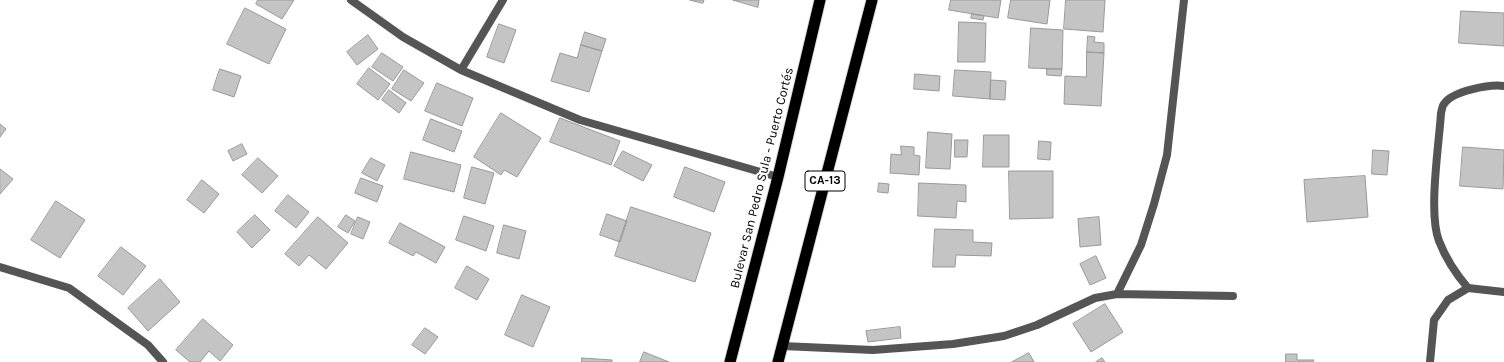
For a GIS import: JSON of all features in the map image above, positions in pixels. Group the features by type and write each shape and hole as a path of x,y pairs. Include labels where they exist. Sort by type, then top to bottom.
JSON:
{"highway":[{"name":"Bulevar San Pedro Sula - Puerto Cortés","path":"730,362 778,177 820,0"},
{"name":"CA-13","path":"778,362 872,0"}],"street":[{"path":"351,0 403,37 461,70 580,120 778,177"},
{"path":"461,70 503,0"},
{"path":"1117,294 1140,245 1154,204 1167,155 1184,0"},
{"path":"1468,288 1452,269 1438,240 1434,212 1441,113 1444,103 1460,93 1495,85 1504,86"},
{"path":"0,267 69,288 148,345 163,362"},
{"path":"1430,362 1434,320 1448,300 1468,288 1504,292"},
{"path":"782,346 873,350 953,344 1004,336 1037,325 1095,298 1117,294 1232,296"}],"building":[{"path":"258,0 294,0 282,19 256,4"},
{"path":"690,0 704,0 703,3"},
{"path":"733,0 759,0 758,7"},
{"path":"951,0 1001,0 998,18 949,10"},
{"path":"1011,0 1050,0 1047,24 1008,18"},
{"path":"1066,0 1105,0 1103,32 1064,29"},
{"path":"245,8 286,29 269,64 227,44"},
{"path":"1461,11 1504,13 1504,46 1459,43"},
{"path":"972,14 984,16 983,20 971,18"},
{"path":"959,22 986,23 985,62 958,62"},
{"path":"499,24 516,30 504,63 487,57"},
{"path":"1031,28 1063,30 1062,69 1029,68"},
{"path":"585,32 606,39 602,51 581,45"},
{"path":"368,35 378,49 357,65 347,52"},
{"path":"1088,36 1095,37 1094,42 1104,43 1104,53 1087,52"},
{"path":"581,45 602,51 589,92 551,81 560,53 577,58"},
{"path":"1087,52 1104,53 1101,106 1064,104 1065,76 1086,77"},
{"path":"382,53 403,67 393,81 372,67"},
{"path":"369,68 390,84 378,100 357,84"},
{"path":"220,69 241,76 234,97 213,90"},
{"path":"1047,69 1062,69 1061,76 1047,75"},
{"path":"404,70 424,83 411,101 392,89"},
{"path":"955,70 991,72 990,99 953,96"},
{"path":"915,74 940,76 939,91 914,89"},
{"path":"991,80 1006,81 1005,100 990,99"},
{"path":"437,83 473,98 462,126 425,111"},
{"path":"389,90 406,103 399,113 382,100"},
{"path":"501,113 541,138 517,177 504,170 501,175 474,157"},
{"path":"560,118 620,141 611,165 550,142"},
{"path":"431,119 462,131 454,152 423,140"},
{"path":"0,124 6,129 0,137"},
{"path":"928,132 952,134 950,169 926,168"},
{"path":"984,135 1009,135 1009,167 983,167"},
{"path":"955,140 968,140 967,157 955,157"},
{"path":"1039,141 1051,142 1050,160 1038,159"},
{"path":"242,144 247,154 233,161 228,151"},
{"path":"901,146 914,147 914,155 920,156 919,175 890,173 891,154 901,155"},
{"path":"1463,147 1504,150 1503,189 1460,186"},
{"path":"1373,150 1389,151 1387,175 1372,174"},
{"path":"623,151 652,165 643,181 614,166"},
{"path":"411,152 461,165 454,192 404,179"},
{"path":"258,158 278,176 262,193 242,175"},
{"path":"371,158 385,165 377,181 362,173"},
{"path":"472,167 494,173 485,204 464,198"},
{"path":"685,167 725,182 714,212 674,197"},
{"path":"0,169 13,179 0,194"},
{"path":"1009,171 1053,171 1053,218 1010,219"},
{"path":"1365,176 1368,217 1307,222 1304,180"},
{"path":"361,178 383,186 377,202 355,193"},
{"path":"202,180 219,194 204,213 187,200"},
{"path":"879,183 889,184 888,193 878,192"},
{"path":"919,183 966,185 966,202 957,201 956,218 918,216"},
{"path":"288,195 309,212 296,228 275,211"},
{"path":"56,201 85,220 60,258 31,240"},
{"path":"631,207 711,233 695,282 615,256"},
{"path":"607,214 627,221 620,242 600,235"},
{"path":"255,215 270,230 252,248 237,232"},
{"path":"346,215 355,221 348,233 338,227"},
{"path":"464,216 494,226 486,251 456,240"},
{"path":"318,217 348,243 326,269 309,255 299,266 285,254"},
{"path":"358,217 370,222 363,239 351,234"},
{"path":"1099,217 1101,245 1080,247 1078,219"},
{"path":"400,223 445,247 436,263 416,252 413,256 389,243"},
{"path":"504,225 526,231 519,259 497,253"},
{"path":"935,229 973,230 973,242 992,243 991,256 956,255 955,267 933,267"},
{"path":"121,247 146,266 123,295 98,276"},
{"path":"1096,256 1106,278 1090,285 1080,264"},
{"path":"467,266 489,279 477,300 455,288"},
{"path":"160,279 180,302 148,331 128,308"},
{"path":"522,295 550,307 533,347 505,335"},
{"path":"1105,304 1123,332 1091,352 1073,324"},
{"path":"203,319 233,345 220,361 209,351 200,362 190,362 176,350"},
{"path":"900,327 901,338 868,342 866,331"},
{"path":"425,328 438,337 425,354 412,345"},
{"path":"644,352 669,362 640,362"},
{"path":"1029,353 1034,362 1012,362"},
{"path":"1286,354 1297,354 1297,360 1314,360 1313,362 1286,362"},
{"path":"582,358 612,360 612,362 582,362"},
{"path":"1102,358 1105,362 1096,362"}]}
